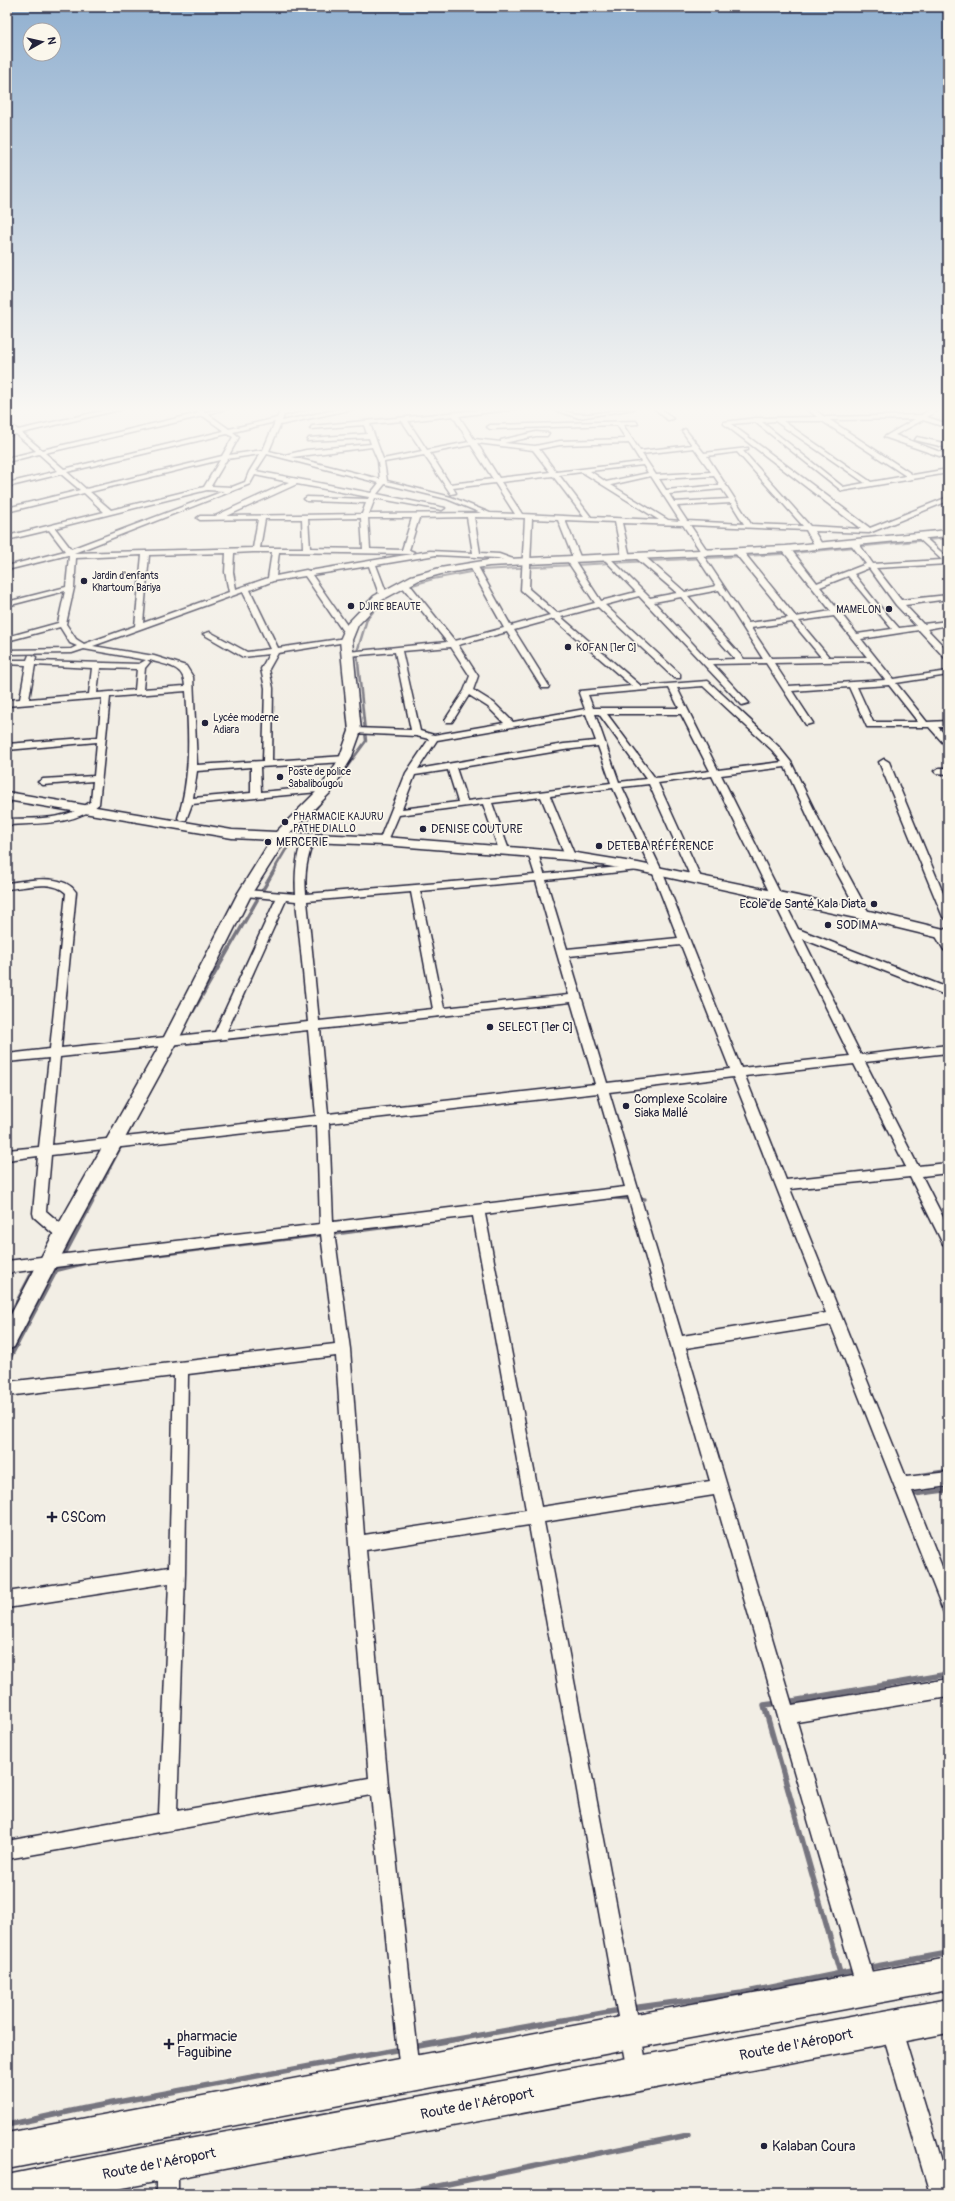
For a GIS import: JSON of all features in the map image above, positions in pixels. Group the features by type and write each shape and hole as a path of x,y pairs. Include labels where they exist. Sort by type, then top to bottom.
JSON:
{"highway":[{"path":"7,2151 631,2032 948,1974"},
{"name":"Route de l'Aéroport","path":"7,2193 167,2161 948,2016"}],"main road":[{"path":"7,1342 63,1234 170,1041 246,893 283,834 326,789 345,759 355,731 348,654 348,637 353,624 362,613 383,594 404,584 440,571 473,565 510,561 786,549 854,543 871,536 921,536 948,534"},
{"path":"7,788 232,834 283,834"},
{"path":"7,796 183,818 237,828 308,837 384,841 570,856 638,867 778,898 865,915 943,934"}],"street":[{"path":"7,538 115,512"},
{"path":"7,568 72,554 177,512"},
{"path":"214,518 228,512"},
{"path":"365,512 363,517 367,550"},
{"path":"436,516 439,512"},
{"path":"484,512 493,515"},
{"path":"517,512 520,516"},
{"path":"583,512 588,518"},
{"path":"649,512 666,522"},
{"path":"678,512 721,587 809,723"},
{"path":"740,512 749,526"},
{"path":"794,512 809,528 819,546"},
{"path":"840,512 871,536"},
{"path":"200,518 493,515 809,528 871,536 922,512"},
{"path":"470,515 477,554"},
{"path":"405,552 416,516"},
{"path":"529,516 525,590 639,688"},
{"path":"256,551 262,518"},
{"path":"305,518 307,550"},
{"path":"561,518 574,559 599,604 674,680 684,711 948,1240"},
{"path":"618,520 626,557"},
{"path":"50,527 72,554 70,588 62,624 73,641 84,647 151,658 183,668 189,677 194,768 189,801 183,818"},
{"path":"921,536 948,562"},
{"path":"854,543 869,566 899,603 920,627 944,648 948,656"},
{"path":"786,549 890,682 927,724 948,743"},
{"path":"72,554 367,550 477,554 499,556 510,561"},
{"path":"230,551 229,572 233,592"},
{"path":"272,579 276,551"},
{"path":"738,551 827,660"},
{"path":"139,626 146,552"},
{"path":"7,652 72,651 272,579 306,572 438,553"},
{"path":"639,556 683,594 741,662"},
{"path":"608,557 745,703"},
{"path":"815,586 869,566 948,562"},
{"path":"372,563 383,594"},
{"path":"473,565 509,629 545,686"},
{"path":"207,634 246,654 348,637 306,572"},
{"path":"849,573 872,604 897,630"},
{"path":"404,584 454,644 474,676 468,692 449,720"},
{"path":"648,601 721,587"},
{"path":"7,604 70,588"},
{"path":"245,588 275,650"},
{"path":"348,654 454,644 641,593"},
{"path":"899,603 948,597"},
{"path":"746,626 836,613"},
{"path":"855,637 948,623"},
{"path":"7,639 62,624"},
{"path":"398,649 416,733"},
{"path":"267,763 269,688 265,669 275,650"},
{"path":"24,702 33,651"},
{"path":"7,662 140,667 151,658"},
{"path":"706,662 872,659"},
{"path":"93,696 96,665"},
{"path":"139,692 140,667"},
{"path":"787,689 890,682 948,673"},
{"path":"865,915 820,832 788,764 775,748 705,683 674,680 639,688 583,693 616,785 657,871 948,1602"},
{"path":"852,684 870,725 948,724"},
{"path":"7,703 190,688"},
{"path":"468,692 491,704 510,724"},
{"path":"7,822 73,817 94,806 106,695"},
{"path":"355,731 416,733 434,738 589,711 684,711"},
{"path":"601,711 652,780 698,880"},
{"path":"384,841 397,812 411,772 434,738"},
{"path":"7,747 102,739"},
{"path":"411,772 564,746 601,743"},
{"path":"194,768 345,759"},
{"path":"884,762 948,918"},
{"path":"397,812 788,764"},
{"path":"255,765 256,795"},
{"path":"451,766 463,804"},
{"path":"43,782 98,778"},
{"path":"189,801 326,789"},
{"path":"544,794 570,856"},
{"path":"487,801 504,850"},
{"path":"308,837 299,876 323,1120 327,1228 343,1349 357,1544 379,1785 410,2074"},
{"path":"533,853 631,1191 867,1989"},
{"path":"246,893 301,898 540,878 638,867"},
{"path":"7,886 58,882 67,886 71,892 39,1213 63,1234"},
{"path":"415,889 439,1013"},
{"path":"219,1036 282,897"},
{"path":"794,931 948,992"},
{"path":"943,934 948,948"},
{"path":"562,953 685,941"},
{"path":"7,1058 576,998"},
{"path":"7,1155 948,1048"},
{"path":"782,1185 948,1168"},
{"path":"7,1267 631,1191"},
{"path":"478,1210 534,1517 639,2073"},
{"path":"677,1343 835,1318"},
{"path":"7,1389 343,1349"},
{"path":"168,1821 181,1369"},
{"path":"902,1486 948,1479"},
{"path":"357,1544 719,1487"},
{"path":"7,1600 176,1574"},
{"path":"787,1715 948,1688"},
{"path":"7,1850 379,1785"},
{"path":"891,2026 941,2194"},
{"path":"167,2161 167,2194"}],"waterway":[{"path":"406,587 433,579 481,570 784,554 948,538"},
{"path":"376,609 387,596"},
{"path":"341,775 366,741 357,652 367,619 376,608"},
{"path":"275,868 285,851 323,799"},
{"path":"7,802 11,803"},
{"path":"191,1015 276,867"},
{"path":"91,1203 132,1125"},
{"path":"612,1198 645,1199"},
{"path":"63,1257 92,1202"},
{"path":"331,1234 406,1224"},
{"path":"128,1258 325,1234"},
{"path":"56,1270 88,1262"},
{"path":"56,1270 60,1263"},
{"path":"7,1321 34,1270 38,1271"},
{"path":"7,1363 56,1270"},
{"path":"922,1475 948,1471"},
{"path":"910,1495 948,1490"},
{"path":"941,1604 948,1622"},
{"path":"787,1702 948,1674"},
{"path":"779,1703 764,1705 840,1973"},
{"path":"866,1968 948,1953"},
{"path":"632,2008 742,1993 856,1970"},
{"path":"413,2047 620,2010"},
{"path":"7,2125 86,2108 401,2049"},
{"path":"399,2194 688,2135"}],"place":[{"name":"Jardin d'enfants Khartoum Bariya","path":"84,581"},
{"name":"DJIRE BEAUTE","path":"351,606"},
{"name":"MAMELON","path":"889,609"},
{"name":"KOFAN [1er C]","path":"568,647"},
{"name":"Lycée moderne Adiara","path":"205,723"},
{"name":"Poste de police Sabalibougou","path":"280,777"},
{"name":"PHARMACIE KAJURU PATHE DIALLO","path":"285,822"},
{"name":"DENISE COUTURE","path":"423,829"},
{"name":"MERCERIE","path":"268,842"},
{"name":"DETEBA RÉFÉRENCE","path":"599,846"},
{"name":"Ecole de Santé Kala Diata","path":"874,904"},
{"name":"SODIMA","path":"828,925"},
{"name":"SELECT [1er C]","path":"490,1027"},
{"name":"Complexe Scolaire Siaka Mallé","path":"626,1106"},
{"name":"CSCom","path":"52,1517"},
{"name":"pharmacie Faguibine","path":"169,2044"},
{"name":"Kalaban Coura","path":"764,2146"}]}
